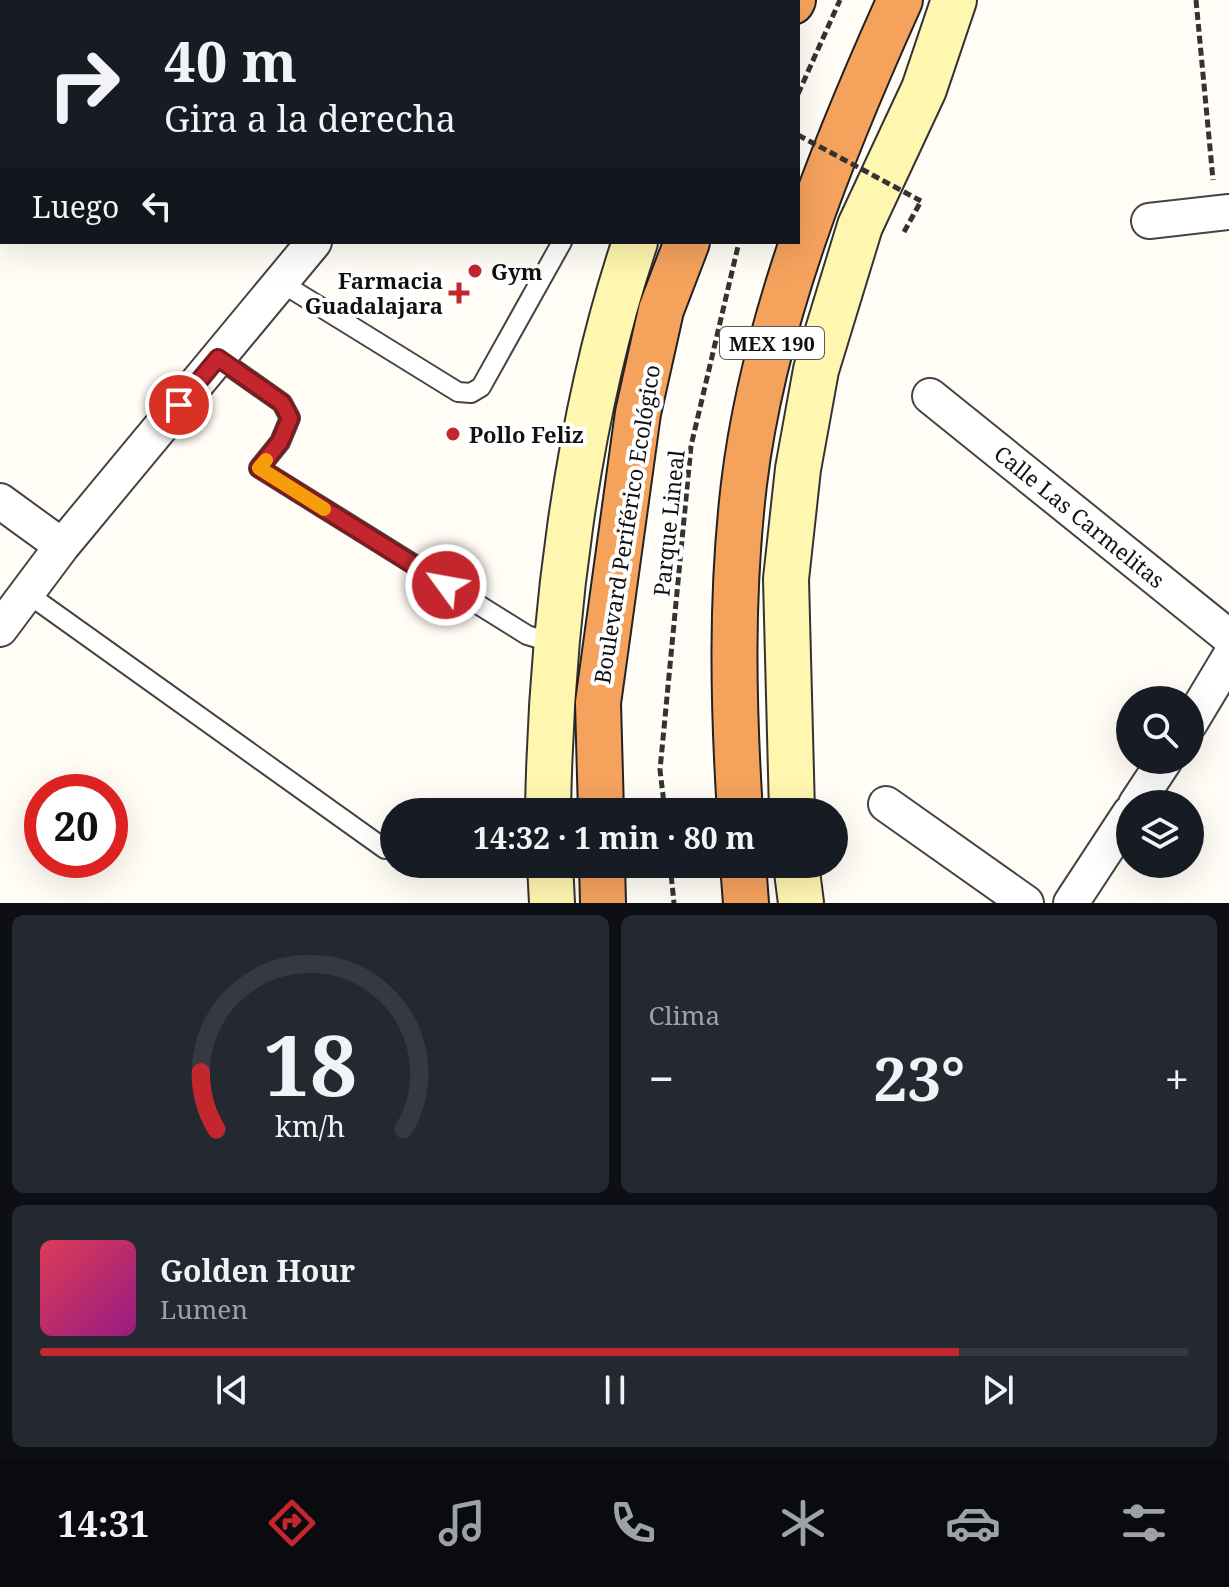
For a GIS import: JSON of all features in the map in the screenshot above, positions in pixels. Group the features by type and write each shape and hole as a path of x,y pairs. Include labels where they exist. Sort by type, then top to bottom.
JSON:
{"highway":[{"name":"MEX 190","path":"739,798 733,706 734,596 745,481 775,331 847,117 900,0"},
{"name":"Boulevard Periférico Ecológico","path":"601,798 598,703 638,413 661,310 686,244"},
{"path":"602,878 603,903"},
{"path":"744,878 746,903"}],"street":[{"path":"924,89 954,0"},
{"path":"792,798 786,579 798,469 816,370 860,226 924,89 971,0"},
{"path":"1149,221 1223,212"},
{"path":"0,629 62,546 312,244"},
{"path":"548,798 549,726 582,454 612,312 634,244"},
{"name":"Calle Las Carmelitas","path":"930,396 1229,637"},
{"path":"0,501 62,546"},
{"path":"1204,700 1229,658"},
{"path":"886,804 1026,903"},
{"path":"1071,903 1116,834"},
{"path":"551,878 552,903"},
{"path":"798,878 801,903"}],"lane":[{"path":"280,282 458,392 471,393 481,387 561,244"},
{"path":"218,358 282,403 290,418 280,442 259,468 527,635 559,644"},
{"path":"28,594 380,845"}],"path":[{"path":"800,90 840,0"},
{"path":"1196,0 1223,212"},
{"path":"800,136 921,201 904,232"},
{"name":"Parque Lineal","path":"663,798 660,770 691,446 739,244"},
{"path":"671,878 674,903"}],"slow traffic":[{"path":"266,460 259,468 324,509"}],"place":[{"name":"Gym","path":"475,271"},
{"name":"Farmacia Guadalajara","path":"459,293"},
{"name":"Pollo Feliz","path":"453,434"}],"route":[{"path":"179,405 218,358 282,403 290,418 280,442 259,468 446,585"}]}
